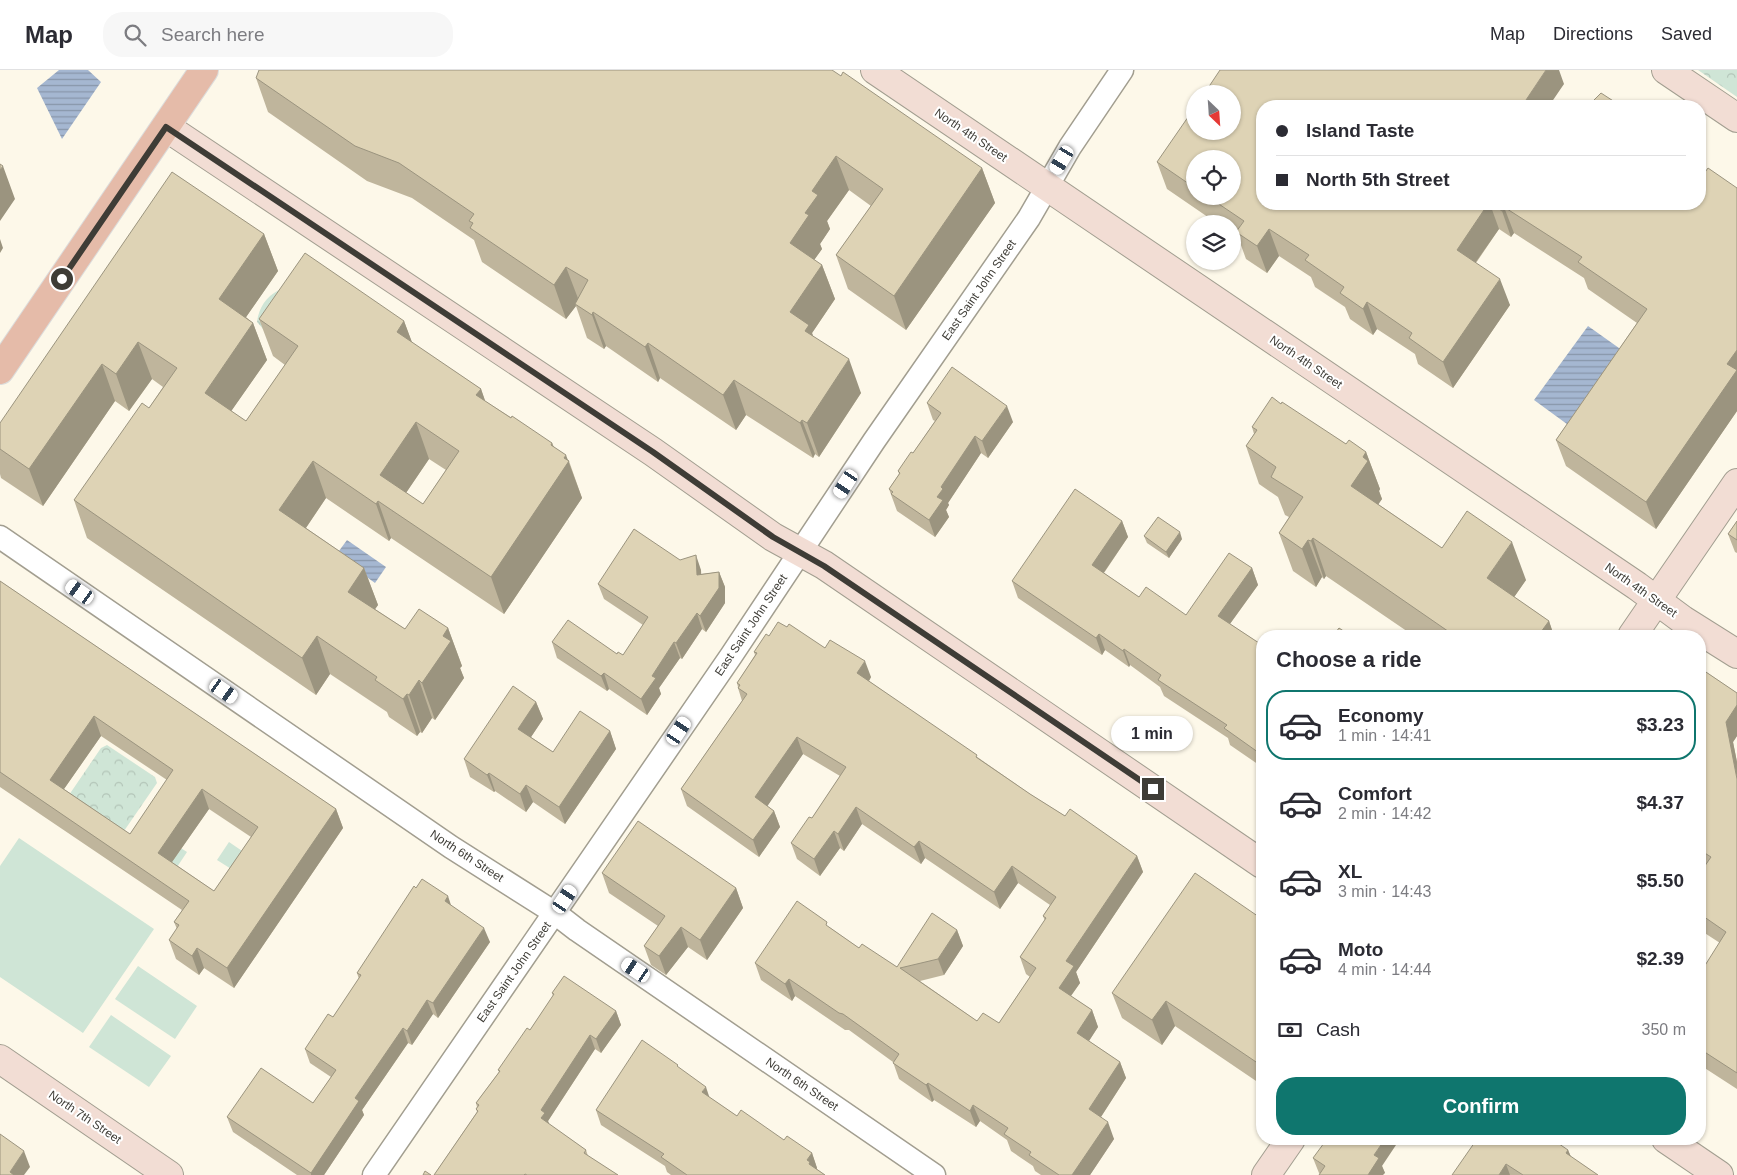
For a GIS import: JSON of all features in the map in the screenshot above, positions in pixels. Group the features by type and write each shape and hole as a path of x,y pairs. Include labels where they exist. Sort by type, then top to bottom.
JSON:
{"main road":[{"path":"0,370 204,70"}],"street":[{"name":"North 4th Street","path":"875,70 1657,600 1698,630"},
{"name":"East Saint John Street","path":"374,1175 555,913 874,441 1029,218 1070,147 1122,70"},
{"path":"1666,70 1737,118"},
{"path":"166,127 653,452 773,537 824,566 1256,860"},
{"path":"1636,630 1737,483"},
{"name":"North 6th Street","path":"0,537 444,842 555,913 934,1175"},
{"name":"North 4th Street","path":"1706,635 1737,654"},
{"name":"North 7th Street","path":"0,1059 169,1175"},
{"path":"1266,1175 1287,1145"},
{"path":"1675,1145 1720,1175"}],"green space":[{"path":"1698,70 1737,70 1737,97"},
{"path":"279,290 270,331 263,329 257,322 261,307 270,296"},
{"path":"107,745 155,777 157,783 124,831 69,795 101,748"},
{"path":"19,838 154,929 83,1033 0,977 0,866"},
{"path":"168,840 187,852 175,870 157,857"},
{"path":"229,842 248,855 236,872 217,860"},
{"path":"138,966 197,1006 175,1039 115,999"},
{"path":"111,1015 171,1056 149,1087 89,1047"}],"water":[{"path":"59,70 88,70 101,82 62,139 37,88"},
{"path":"1588,326 1626,353 1571,427 1534,400"},
{"path":"347,540 386,567 375,583 336,555"}],"building":[{"path":"259,70 832,70 841,76 843,72 982,168 894,296 836,255 883,189 836,156 812,191 818,195 805,213 809,215 790,243 822,265 790,312 809,325 805,331 849,359 807,423 802,420 800,423 734,380 723,395 648,343 645,347 593,312 592,315 575,304 588,280 566,267 554,285 470,228 473,223 469,221 474,214 399,163 355,146 256,78"},
{"path":"1220,70 1546,70 1526,100 1256,100 1256,210 1484,210 1457,250 1500,279 1443,362 1409,338 1412,333 1367,302 1363,309 1340,293 1344,287 1305,260 1309,255 1269,229 1257,246 1241,235 1241,225 1244,221 1241,219 1241,215 1235,215 1220,205 1241,205 1241,150 1186,150 1186,182 1157,162 1186,120 1186,140 1241,140 1241,85 1210,85"},
{"path":"1601,93 1612,100 1594,100"},
{"path":"1708,168 1737,188 1737,350 1727,364 1737,370 1646,502 1556,440 1647,309 1578,262 1582,257 1509,210 1706,210 1706,171"},
{"path":"172,172 264,234 219,299 253,323 205,393 246,421 298,346 259,319 305,253 404,321 397,332 481,389 476,395 552,443 551,445 566,455 564,458 569,461 491,577 378,501 376,504 313,461 279,510 364,568 348,592 405,629 419,609 448,628 443,636 451,641 422,683 419,680 409,695 407,694 403,699 375,680 377,677 317,636 302,658 74,500 142,403 149,408 177,368 138,342 116,374 102,364 29,469 0,449 0,423","holes":["416,422 459,451 423,504 380,475"]},
{"path":"952,367 1007,406 982,441 975,436 941,487 943,489 937,497 943,500 929,520 891,494 893,492 889,489 911,452 913,453 941,413 927,403"},
{"path":"1272,397 1346,444 1349,440 1366,452 1363,457 1368,461 1351,486 1442,548 1467,511 1512,542 1487,578 1549,621 1542,630 1446,630 1313,538 1311,541 1308,540 1302,549 1279,533 1303,497 1271,477 1276,467 1246,446 1257,430 1252,427"},
{"path":"1075,489 1122,521 1092,565 1139,597 1146,587 1186,615 1229,553 1252,568 1218,616 1256,641 1256,751 1224,728 1227,725 1158,680 1161,675 1124,649 1123,651 1099,634 1096,638 1012,581"},
{"path":"1158,517 1180,532 1166,552 1144,536"},
{"path":"1737,521 1737,540 1728,534"},
{"path":"634,529 680,560 696,555 697,575 719,572 719,588 700,616 697,613 676,643 674,642 652,676 656,678 641,699 604,673 601,676 552,642 568,620 617,654 618,652 623,655 648,617 598,584"},
{"path":"0,581 336,809 227,968 197,948 192,956 169,940 179,925 174,922 189,901 0,772","holes":["94,716 173,770 130,834 50,780","202,789 258,827 214,891 158,853"]},
{"path":"778,622 787,627 789,624 825,648 830,640 865,661 857,673 977,755 976,757 1030,794 1065,816 1070,809 1137,856 1066,961 1074,966 1059,988 1092,1010 1077,1033 1120,1062 1089,1109 1108,1122 1072,1175 1059,1175 1029,1155 1031,1152 1004,1134 1008,1128 973,1105 970,1111 928,1083 926,1085 893,1063 899,1054 843,1014 789,979 785,984 755,963 797,901 827,922 826,925 859,948 862,944 897,967 932,913 957,930 938,959 900,968 977,1021 983,1013 999,1023 1036,968 1020,957 1046,918 1043,916 1056,897 1012,866 994,892 919,841 914,847 856,807 838,834 834,831 814,859 791,843 809,817 812,818 846,767 797,737 755,797 774,811 753,840 681,789 747,694 738,688 740,685 737,683 757,653 754,652 766,634 769,636"},
{"path":"1706,672 1737,693 1737,705 1726,722 1737,779 1737,1073 1706,1053 1706,964 1726,932 1706,918 1706,864 1711,857 1706,854"},
{"path":"513,686 536,702 518,729 553,752 580,711 610,731 559,807 526,785 520,794 464,759"},
{"path":"638,821 736,888 700,940 681,927 659,956 644,946 665,916 602,873"},
{"path":"1195,873 1256,915 1256,1062 1166,1001 1152,1020 1112,993"},
{"path":"422,879 448,896 445,901 484,928 433,1003 427,1000 407,1031 403,1028 355,1098 359,1101 311,1173 227,1117 261,1068 313,1103 336,1070 305,1049 328,1014 333,1017 361,975 357,973 414,886 416,888"},
{"path":"564,976 616,1011 596,1039 590,1035 541,1110 545,1113 541,1118 586,1150 584,1153 618,1175 434,1175 478,1111 476,1109 479,1105 476,1103 500,1071 498,1070 527,1028 530,1030"},
{"path":"642,1040 706,1087 702,1092 737,1116 741,1110 784,1140 787,1136 812,1153 807,1160 810,1162 809,1164 825,1175 687,1175 661,1157 664,1154 596,1110"},
{"path":"0,1134 24,1151 10,1172 14,1175 0,1175"},
{"path":"1323,1145 1381,1145 1374,1155 1379,1158 1368,1175 1319,1175 1325,1166 1313,1158"},
{"path":"1473,1145 1561,1145 1568,1150 1566,1153 1598,1175 1523,1175 1506,1164 1499,1175 1452,1175"},
{"path":"425,1171 431,1175 423,1175"}],"route":[{"path":"62,279 166,127 653,452 773,537 824,566 1153,789"}]}
